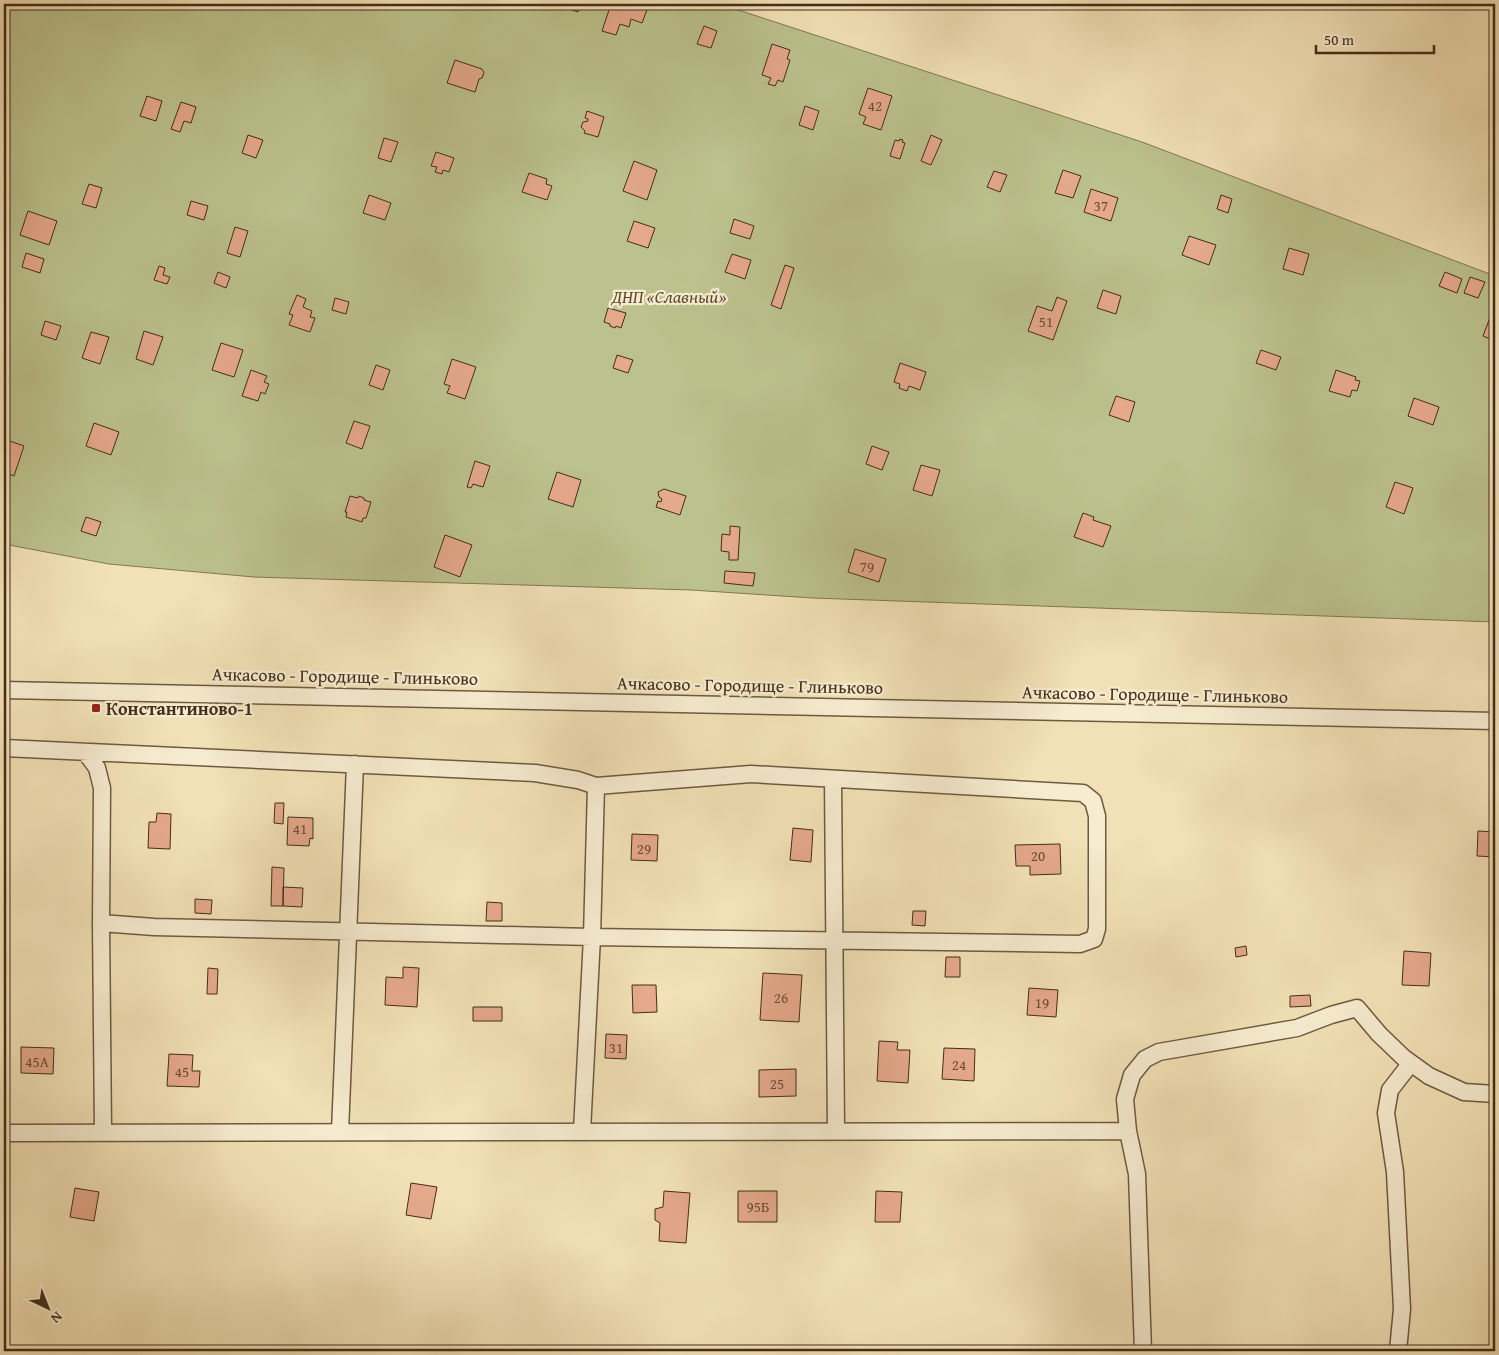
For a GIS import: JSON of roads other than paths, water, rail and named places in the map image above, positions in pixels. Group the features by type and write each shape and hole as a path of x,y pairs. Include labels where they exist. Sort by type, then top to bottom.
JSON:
{"street":[{"name":"Ачкасово - Городище - Глиньково","path":"4,690 1495,721"},
{"path":"4,748 535,772 578,780 596,786 751,774 1083,793 1093,801 1097,816 1097,929 1094,940 1080,944 592,937 154,927 101,923"},
{"path":"86,753 97,768 102,788 103,1132"},
{"path":"340,1132 355,764"},
{"path":"833,778 836,1131"},
{"path":"582,1132 592,937 596,786"},
{"path":"1142,1351 1137,1174 1128,1130 1125,1099 1132,1075 1145,1059 1159,1052 1297,1028 1331,1015 1357,1008 1379,1034 1410,1062 1430,1076 1464,1092 1495,1094"},
{"path":"1398,1351 1402,1309 1395,1172 1386,1113 1390,1090 1410,1062"},
{"path":"4,1132 1128,1130"}],"place":[{"name":"Константиново-1","path":"96,708"}],"park label":[{"name":"ДНП «Славный»","path":"669,296"}]}
